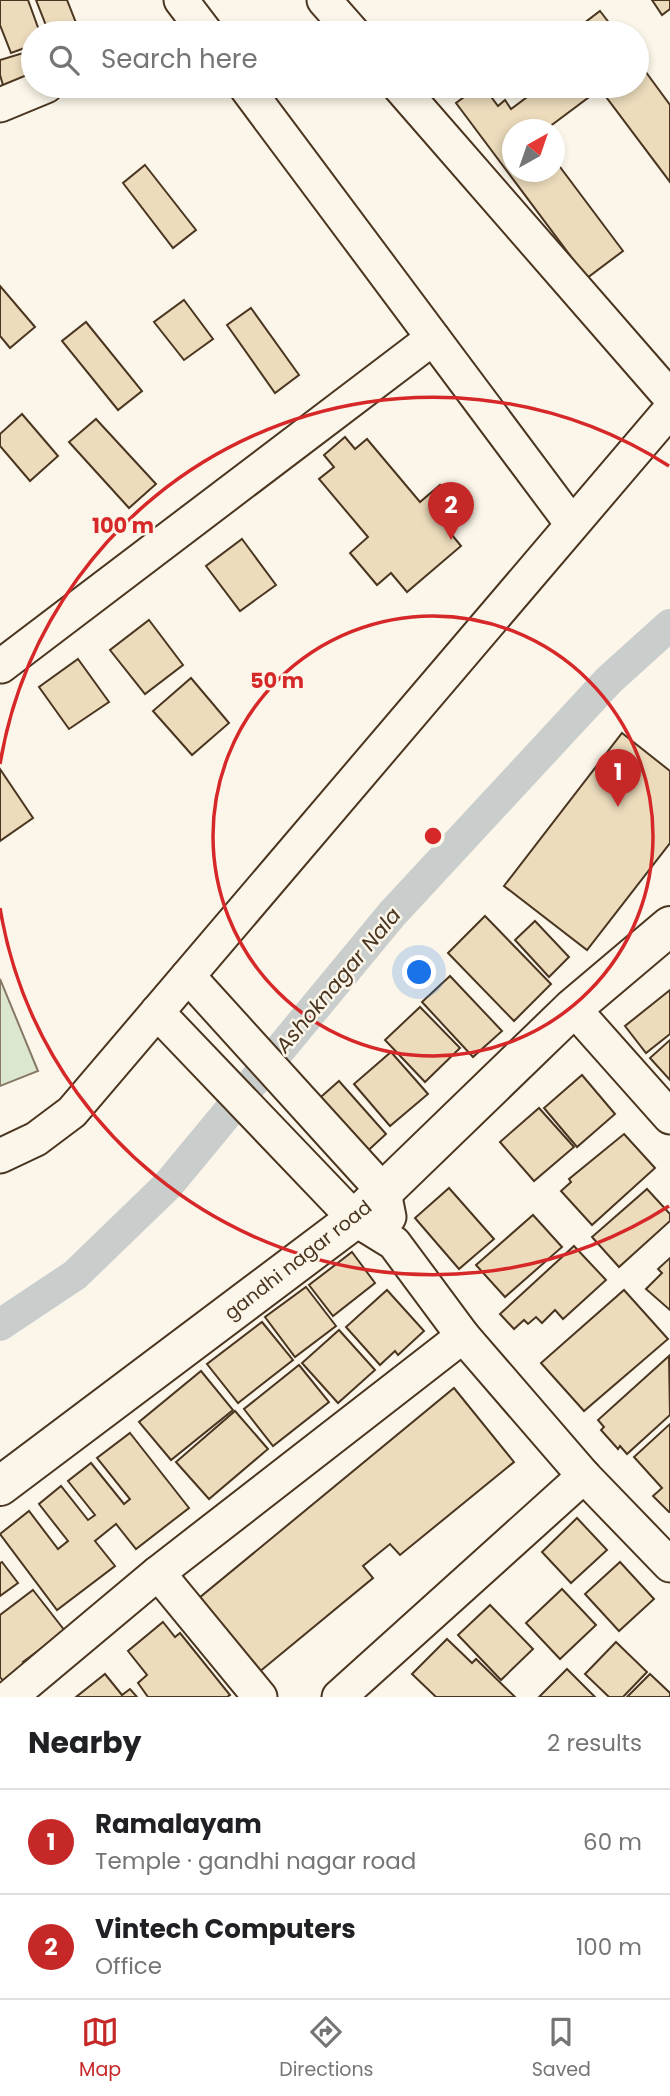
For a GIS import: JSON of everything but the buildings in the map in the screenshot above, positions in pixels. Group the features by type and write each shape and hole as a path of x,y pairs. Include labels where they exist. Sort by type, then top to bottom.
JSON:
{"main road":[{"name":"gandhi nagar road","path":"0,1486 346,1210 372,1179 670,926"}],"street":[{"path":"181,0 197,21"},
{"path":"324,0 342,21"},
{"path":"0,105 21,96"},
{"path":"254,98 572,524"},
{"path":"408,98 670,397"},
{"path":"1,666 433,338"},
{"path":"0,1156 36,1139 72,1112 168,1023 188,976 670,410"},
{"path":"188,976 372,1179 394,1243 463,1336 584,1476 670,1565"},
{"path":"573,1008 670,1117"},
{"path":"168,1023 346,1210 394,1243"},
{"path":"26,1692 158,1573 463,1336"},
{"path":"339,1697 584,1476"},
{"path":"158,1573 260,1697"}],"green space":[{"path":"0,979 38,1071 0,1086"}],"waterway":[{"name":"Ashoknagar Nala","path":"0,1325 75,1275 168,1185 392,914 609,680 670,625"}],"place":[{"name":"Vintech Computers","path":"451,540"},
{"name":"Ramalayam","path":"618,807"}]}
